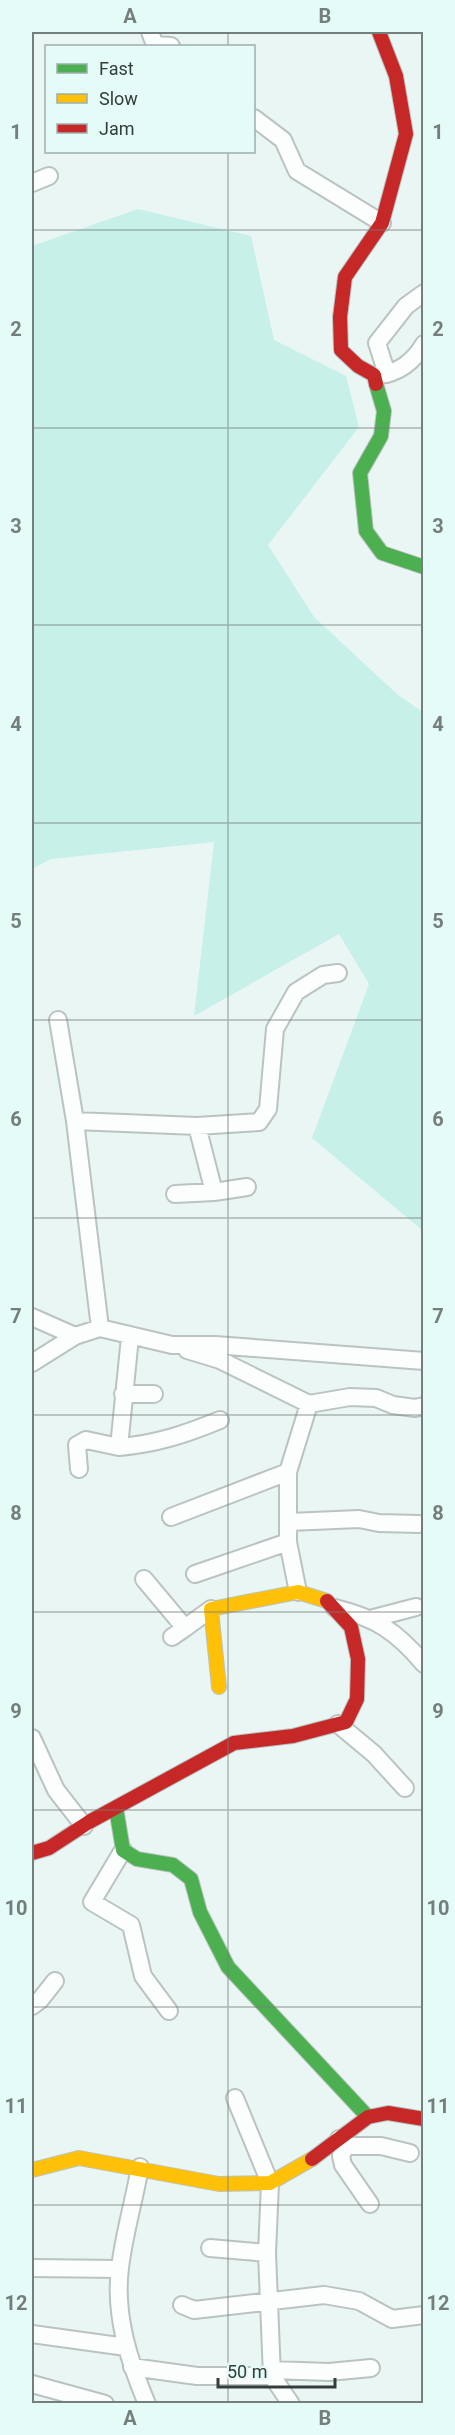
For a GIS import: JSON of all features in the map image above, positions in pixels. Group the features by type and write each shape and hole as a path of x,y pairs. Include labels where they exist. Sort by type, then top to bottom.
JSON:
{"street":[{"path":"378,32 396,76 406,134 382,223 345,277 340,317 341,350 358,366 381,375 415,360 423,344"},
{"path":"255,119 283,140 297,171 382,223"},
{"path":"32,183 49,176"},
{"path":"423,293 406,306 377,343 384,411 381,436 360,473 366,531 382,553 423,567"},
{"path":"75,1121 197,1126 260,1122 268,1109 275,1029 296,992 323,975 338,973"},
{"path":"58,1020 75,1121 100,1328"},
{"path":"197,1126 214,1192"},
{"path":"175,1194 247,1187"},
{"path":"32,1317 75,1336"},
{"path":"32,1363 75,1336 100,1328 130,1338 172,1346 220,1360 309,1404 350,1397 376,1398 393,1406 415,1408 423,1406"},
{"path":"119,1447 130,1338"},
{"path":"172,1346 215,1345 423,1361"},
{"path":"123,1394 154,1394"},
{"path":"298,1592 288,1542 288,1472 309,1404"},
{"path":"79,1469 76,1445 87,1440 119,1447 147,1445 176,1437 220,1420"},
{"path":"171,1517 288,1472"},
{"path":"289,1522 359,1519 379,1523 419,1524"},
{"path":"195,1574 288,1542"},
{"path":"32,1853 49,1848 84,1826 234,1743 293,1736 346,1722 357,1699 358,1659 351,1628 327,1601 298,1592 211,1609 179,1632 165,1592 144,1579"},
{"path":"370,1619 416,1607"},
{"path":"335,1608 390,1628 423,1664"},
{"path":"211,1609 219,1687"},
{"path":"338,1724 374,1754 405,1788"},
{"path":"32,1738 56,1790 84,1826"},
{"path":"116,1809 123,1850 92,1902 131,1925 144,1976 169,2012"},
{"path":"123,1850 137,1859 174,1865 190,1879 200,1912 228,1967 368,2117"},
{"path":"32,2006 40,2000 55,1981"},
{"path":"235,2098 270,2183 267,2253 272,2373 291,2403"},
{"path":"32,2170 79,2158 140,2167 219,2184 270,2183 343,2142 368,2117 388,2113 423,2119"},
{"path":"343,2142 381,2146 410,2153"},
{"path":"343,2142 341,2156 343,2165 370,2204"},
{"path":"140,2167 120,2269 120,2299 126,2348 147,2403"},
{"path":"210,2248 267,2253"},
{"path":"32,2268 120,2269"},
{"path":"182,2305 194,2310 269,2304 324,2295 359,2301 392,2319 423,2315"},
{"path":"32,2334 126,2348"},
{"path":"132,2367 197,2376 329,2372 371,2368"},
{"path":"32,2384 105,2403"}],"green space":[{"path":"138,209 251,236 274,340 346,376 359,427 268,545 314,617 398,695 423,712 423,1231 312,1138 369,984 339,934 194,1016 214,842 51,859 32,869 32,246"}],"traffic: fast":[{"path":"376,384 384,411 381,436 360,473 366,531 382,553 424,567"},
{"path":"116,1808 123,1850 137,1859 173,1865 191,1879 200,1912 228,1967 368,2117"}],"traffic: slow":[{"path":"219,1687 211,1609 298,1592 327,1601"},
{"path":"32,2170 79,2158 219,2184 270,2183 312,2159"}],"traffic: jam":[{"path":"376,384 374,375 358,366 341,350 340,317 345,277 382,223 406,134 396,76 379,32"},
{"path":"32,1853 49,1848 89,1822 234,1743 293,1736 346,1722 357,1699 358,1659 351,1627 327,1601"},
{"path":"312,2159 368,2117 388,2113 424,2119"}]}
